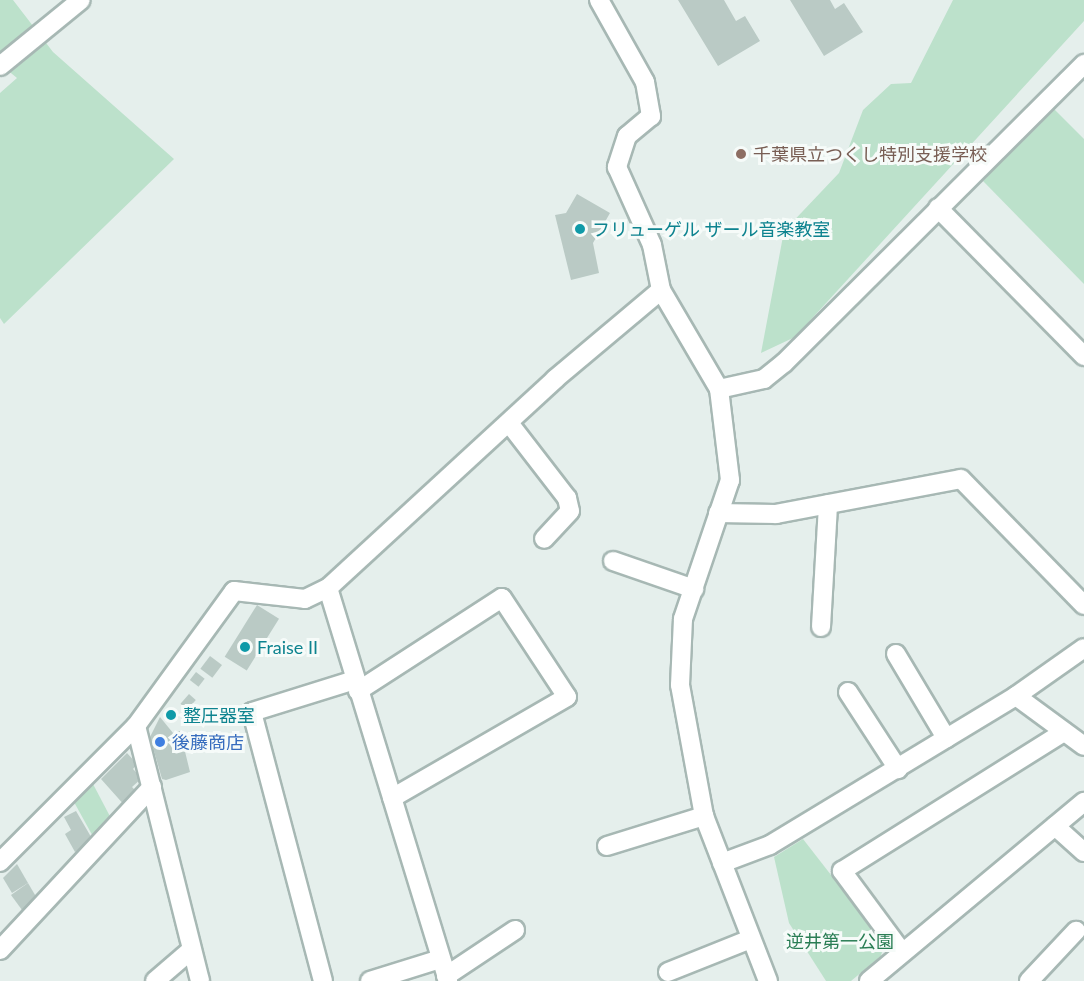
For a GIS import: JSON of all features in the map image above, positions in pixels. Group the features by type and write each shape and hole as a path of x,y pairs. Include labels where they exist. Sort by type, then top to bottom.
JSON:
{"street":[{"path":"0,66 81,0"},
{"path":"599,0 645,82 651,116 627,136 617,167 652,245 661,290 719,389 730,480 683,620 681,685 704,816 748,940 768,981"},
{"path":"719,389 764,379 784,363 1084,64"},
{"path":"938,208 1084,356"},
{"path":"4,850 136,726 234,591 305,599 328,588 509,423 661,290"},
{"path":"509,423 567,498 570,511 544,539"},
{"path":"718,513 776,514 961,479 1084,605"},
{"path":"821,627 828,504"},
{"path":"613,561 694,589"},
{"path":"328,588 445,972"},
{"path":"323,981 252,712 356,685 502,598 567,698 392,798"},
{"path":"722,863 770,845 1016,696 1084,648"},
{"path":"896,654 946,738"},
{"path":"848,692 898,768"},
{"path":"1016,696 1084,746"},
{"path":"136,726 200,981"},
{"path":"902,952 842,871 1064,732"},
{"path":"0,950 152,786"},
{"path":"869,981 1084,802"},
{"path":"607,846 704,816"},
{"path":"1055,826 1084,852"},
{"path":"370,981 445,972 516,930"},
{"path":"1029,981 1076,931"},
{"path":"668,972 748,940"},
{"path":"155,981 191,950"}],"green space":[{"path":"0,0 13,0 53,52 174,159 4,324 0,318 0,93 17,78 0,64"},
{"path":"953,0 1084,0 1084,21 795,337 761,353 784,231 839,173 863,110 891,84 911,83"},
{"path":"1053,108 1084,139 1084,284 983,181"},
{"path":"93,784 114,824 96,842 74,802"},
{"name":"逆井第一公園","path":"803,839 884,943 881,956 851,981 826,981 789,923 774,857"}],"building":[{"path":"678,0 724,0 736,21 745,16 760,41 718,66"},
{"path":"790,0 830,0 835,9 844,3 863,32 824,56"},
{"name":"フリューゲル ザール音楽教室","path":"577,194 610,213 593,243 599,273 571,280 555,215 566,213"},
{"name":"Fraise II","path":"257,605 279,619 247,671 225,657"},
{"path":"210,656 222,665 212,678 200,669"},
{"path":"196,672 205,679 199,687 190,680"},
{"path":"189,694 196,700 187,710 180,704"},
{"name":"整圧器室","path":"170,708 179,717 174,721 163,714"},
{"path":"160,717 173,733 180,731 190,772 166,780 162,779 150,737"},
{"path":"127,753 137,764 133,769 142,778 132,787 139,794 126,807 101,779"},
{"path":"76,811 94,842 75,852 65,834 71,830 64,817"},
{"path":"17,864 28,883 12,893 3,878"},
{"path":"28,883 38,900 22,910 11,895"}],"place":[{"name":"千葉県立つくし特別支援学校","path":"741,154"},
{"name":"フリューゲル ザール音楽教室","path":"580,229"},
{"name":"Fraise II","path":"245,647"},
{"name":"整圧器室","path":"171,715"},
{"name":"後藤商店","path":"160,742"}]}
